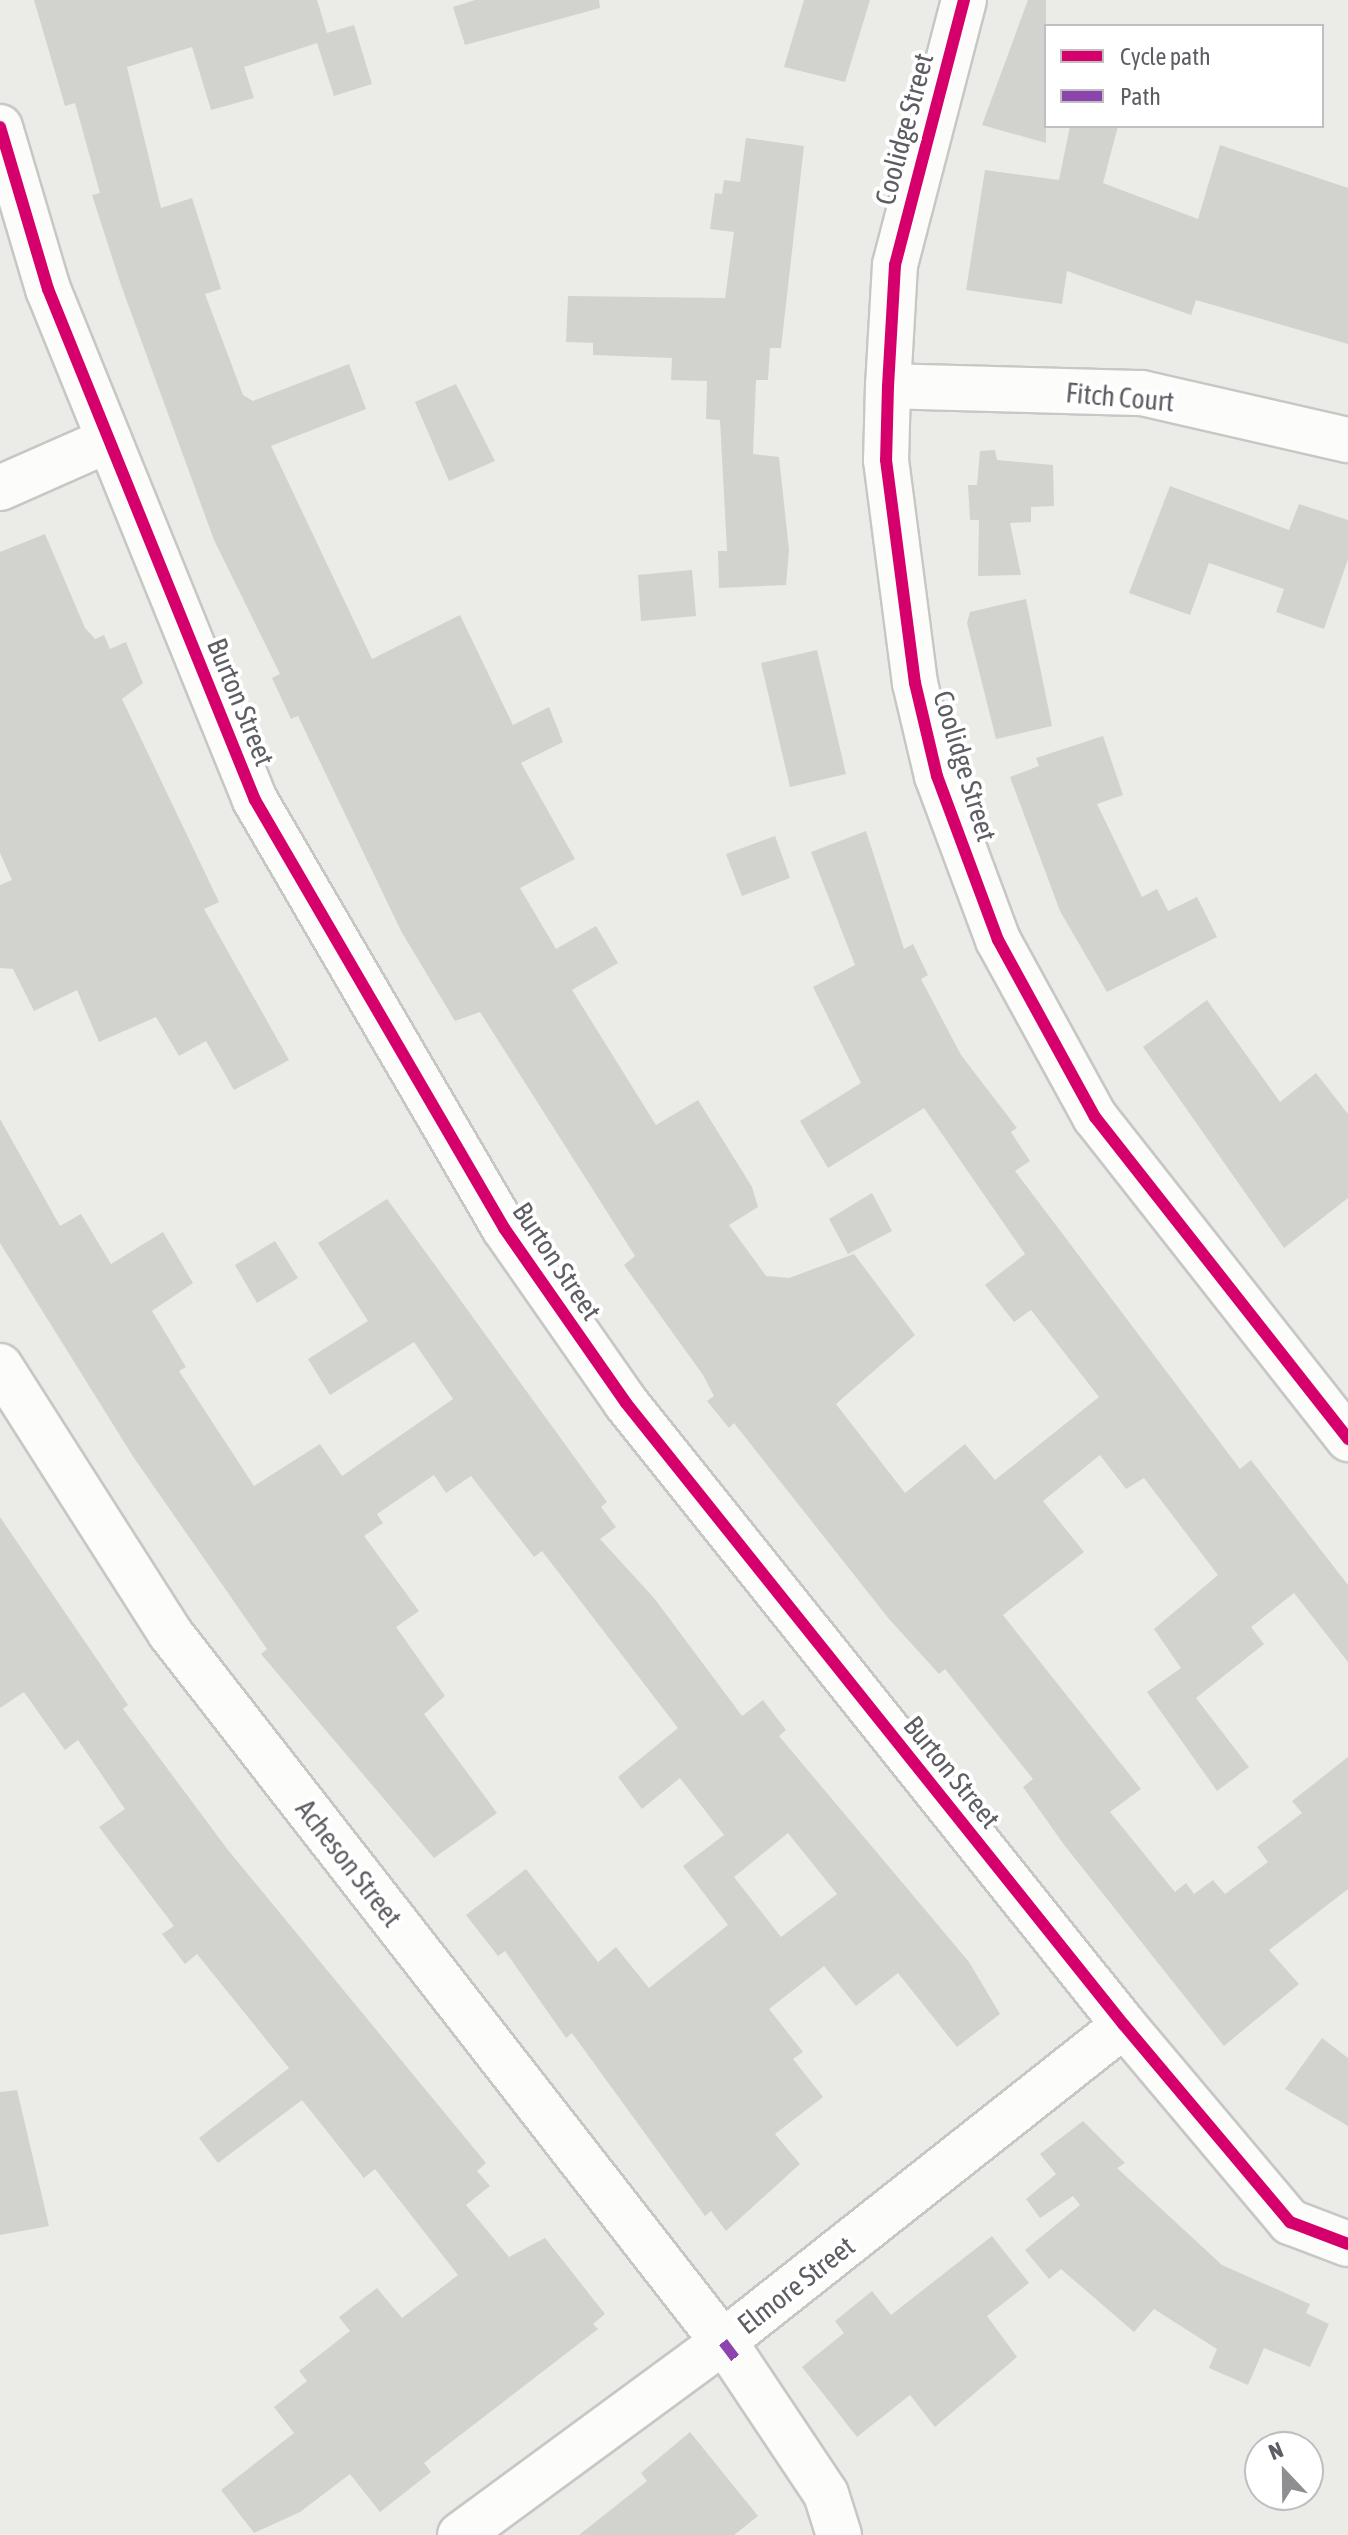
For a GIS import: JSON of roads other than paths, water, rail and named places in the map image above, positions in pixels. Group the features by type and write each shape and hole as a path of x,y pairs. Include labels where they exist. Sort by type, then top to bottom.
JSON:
{"street":[{"name":"Coolidge Street","path":"964,0 918,156 895,265 888,386 886,460 915,683 937,776 998,940 1095,1117 1348,1439"},
{"name":"Burton Street","path":"0,127 48,289 255,800 504,1228 626,1403 1124,2025 1290,2222 1348,2244"},
{"name":"Fitch Court","path":"888,386 1142,393 1348,440"},
{"path":"0,488 109,440"},
{"name":"Acheson Street","path":"0,1366 170,1633 730,2350 826,2494 839,2535"},
{"name":"Elmore Street","path":"460,2535 730,2350 1124,2025"}]}
